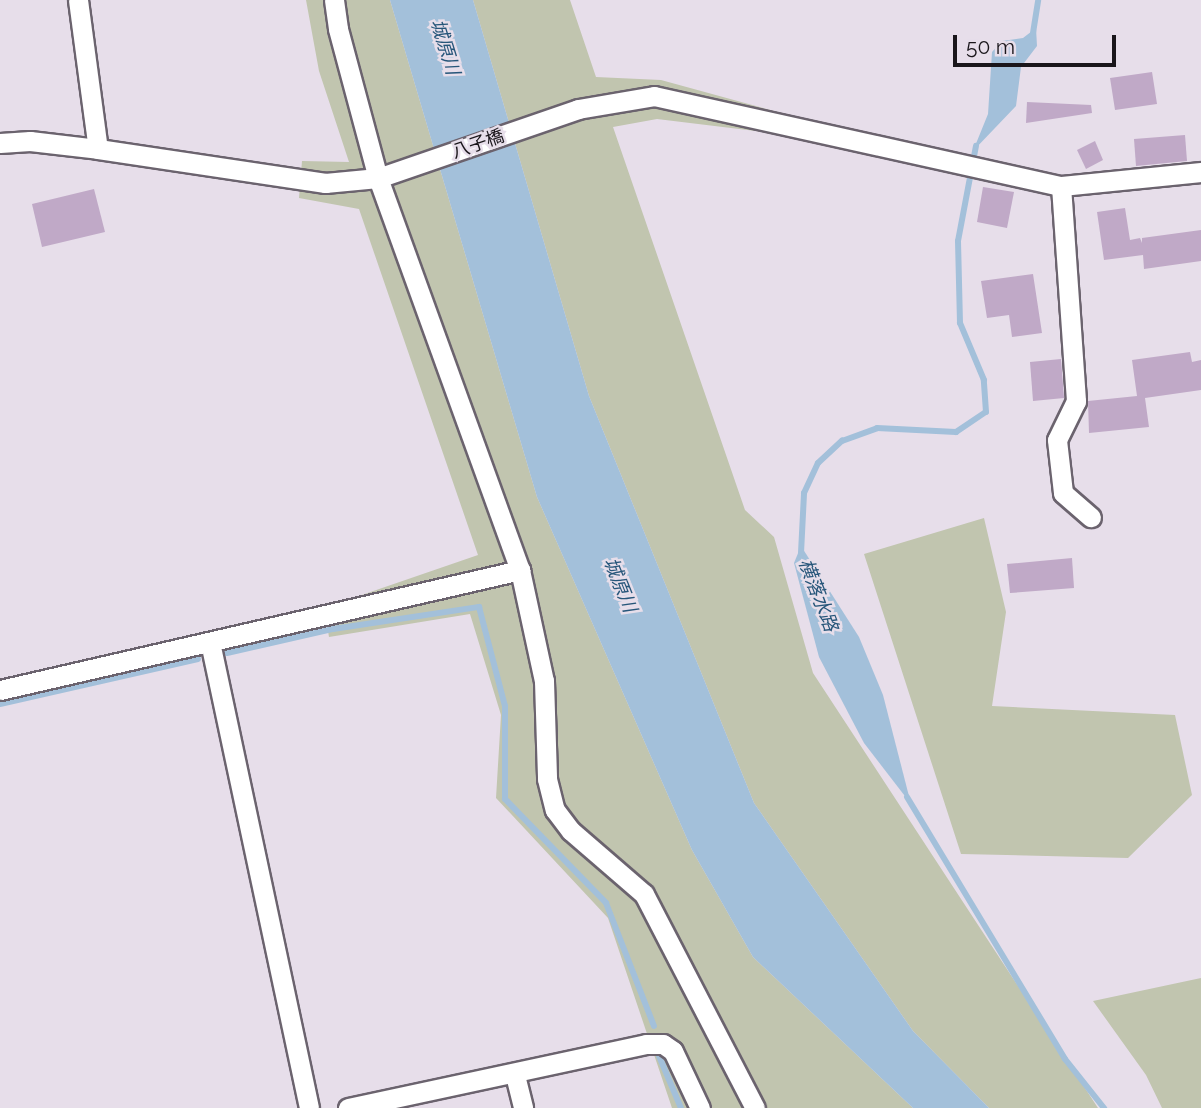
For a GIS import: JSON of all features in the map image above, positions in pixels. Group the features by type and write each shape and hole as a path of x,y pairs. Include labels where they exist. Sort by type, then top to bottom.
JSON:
{"street":[{"path":"78,0 98,149"},
{"path":"334,0 338,29 379,178 520,570 544,681 547,779 555,810 571,831 644,894 755,1108"},
{"name":"八子橋","path":"0,143 30,141 98,149 325,183 379,178 578,109 654,96 949,164 1061,186 1201,172"},
{"path":"1061,186 1076,401 1057,440 1063,493 1091,517"},
{"path":"0,690 520,570"},
{"path":"210,642 309,1108"},
{"path":"348,1108 515,1075 646,1044 663,1044 673,1051 700,1108"},
{"path":"515,1075 523,1108"}],"green space":[{"path":"306,0 390,0 537,497 692,850 753,957 913,1108 672,1108 608,918 496,798 501,715 470,614 329,637 324,608 478,555 359,209 299,198 302,161 349,162 319,71"},
{"path":"473,0 570,0 596,77 661,80 785,114 780,134 657,119 613,127 745,510 774,537 813,673 1098,1108 989,1108 913,1031 754,803 589,396"},
{"path":"984,518 1006,612 992,706 1175,715 1192,795 1128,858 961,854 864,554"},
{"path":"1201,978 1201,1108 1162,1108 1146,1075 1093,1001"}],"water":[{"name":"城原川","path":"390,0 473,0 589,396 754,803 913,1031 989,1108 913,1108 753,957 692,850 537,497"},
{"path":"1036,28 1037,46 1021,67 1016,106 973,151 988,114 992,52 1002,41 1023,38"},
{"path":"801,546 859,637 883,695 911,804 864,743 819,657 794,563"}],"building":[{"path":"1152,72 1157,104 1115,110 1110,78"},
{"path":"1027,102 1091,105 1092,113 1026,123"},
{"path":"1185,135 1187,161 1136,166 1134,139"},
{"path":"1095,141 1103,160 1086,169 1077,150"},
{"path":"983,187 1014,192 1007,228 977,222"},
{"path":"94,189 105,232 42,247 32,204"},
{"path":"1125,208 1130,240 1140,238 1142,243 1142,238 1201,230 1201,261 1144,269 1143,255 1104,260 1097,212"},
{"path":"1033,274 1042,333 1012,337 1009,315 987,318 981,281"},
{"path":"1190,352 1192,362 1201,360 1201,390 1145,398 1149,427 1089,433 1088,401 1137,396 1132,360"},
{"path":"1061,359 1064,398 1033,401 1030,362"},
{"path":"1072,558 1074,588 1010,593 1007,564"}],"waterway":[{"name":"横落水路","path":"1033,33 1038,0"},
{"name":"横落水路","path":"801,553 804,493 818,463 842,441 877,428 956,432 986,412 984,380 960,323 958,241 976,146"},
{"path":"227,653 333,629 479,607 505,706 505,799 606,903 654,1026"},
{"path":"0,704 198,659"},
{"name":"横落水路","path":"907,797 1065,1059 1104,1108"},
{"path":"659,1056 681,1108"}]}
